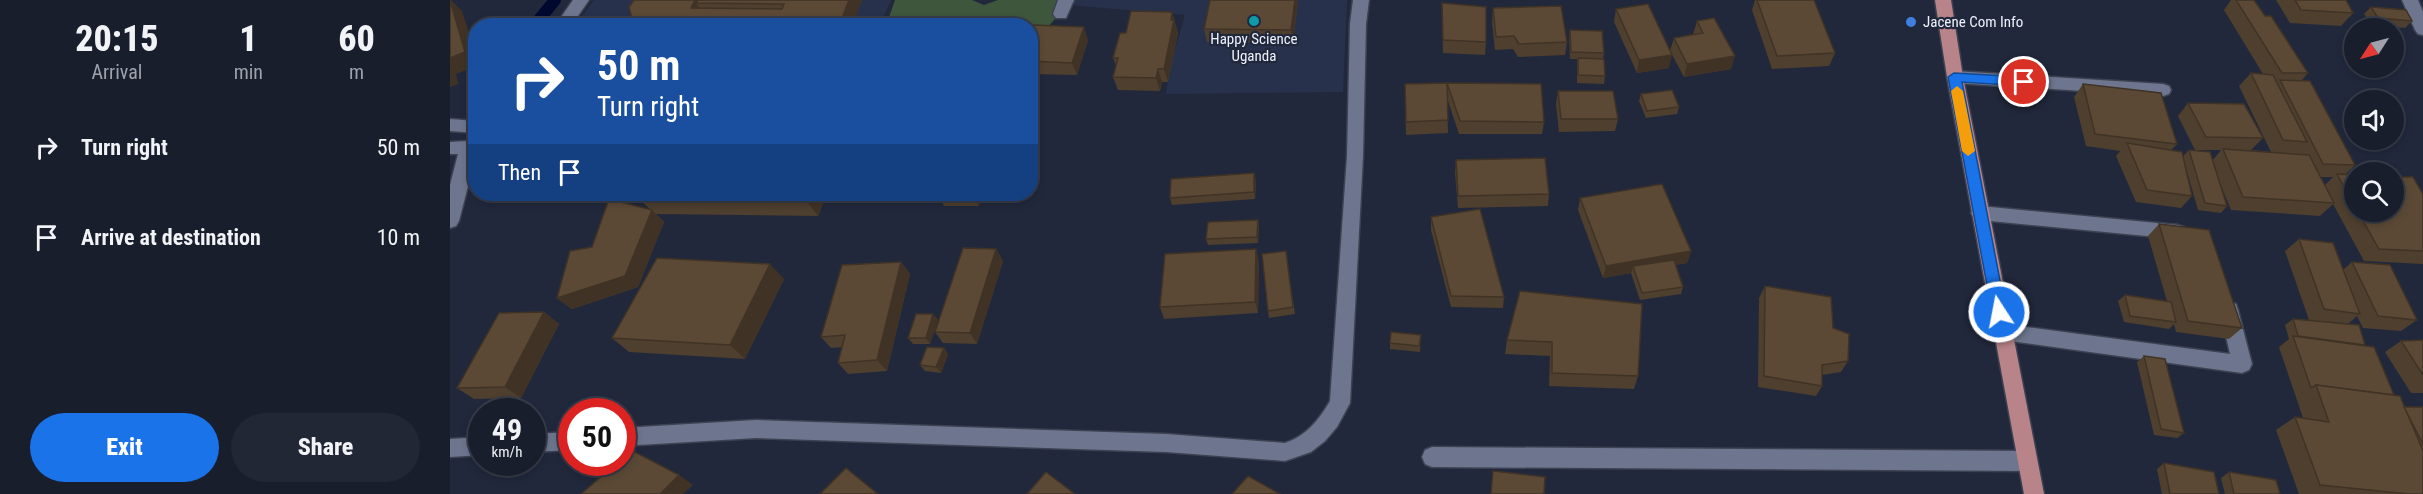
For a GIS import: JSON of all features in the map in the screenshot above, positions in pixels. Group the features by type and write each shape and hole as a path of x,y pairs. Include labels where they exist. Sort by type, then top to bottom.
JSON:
{"main road":[{"path":"1943,0 1954,77 2034,494"}],"street":[{"path":"568,18 581,0"},
{"path":"636,436 756,429 1166,443 1285,452 1300,449 1327,427 1340,403 1355,167 1358,24 1361,0"},
{"path":"2410,0 2423,7"},
{"path":"2410,0 2423,30"},
{"path":"1954,77 2163,90"},
{"path":"450,125 468,126"},
{"path":"450,148 468,145"},
{"path":"450,221 468,152"},
{"path":"1980,213 2198,234"},
{"path":"2003,332 2242,364 2225,294"},
{"path":"450,448 468,447"},
{"path":"1432,458 2028,461"}],"shaded area":[{"path":"594,0 891,0 883,18 581,18"},
{"path":"1071,0 1347,0 1343,92 1166,94 1170,67 1185,15 1069,5"}],"green space":[{"path":"895,0 972,0 984,5 998,0 1071,0 1048,27 1038,32 1038,18 889,18"}],"building":[{"path":"450,0 465,52 450,58"},
{"path":"634,0 695,0 691,8 782,9 784,4 696,3 698,0 849,0 842,18 632,18 629,7"},
{"name":"Happy Science Uganda","path":"1210,0 1295,0 1291,30 1204,29"},
{"path":"1757,0 1814,0 1835,53 1777,56"},
{"path":"2236,0 2254,0 2265,16 2271,16 2308,73 2282,73"},
{"path":"2295,0 2346,0 2353,13 2301,10"},
{"path":"1442,3 1486,7 1486,42 1443,40"},
{"path":"1648,4 1672,55 1639,60 1616,9"},
{"path":"1561,6 1567,42 1519,44 1514,36 1496,37 1493,8"},
{"path":"2371,7 2406,10 2412,21 2404,20 2404,18 2378,18"},
{"path":"1131,11 1172,12 1171,20 1174,20 1164,69 1158,69 1156,78 1113,77 1118,58 1113,58 1120,33 1126,33"},
{"path":"1714,18 1735,56 1687,64 1674,38 1703,33 1697,21"},
{"path":"1038,25 1084,27 1072,63 1038,61"},
{"path":"1570,30 1602,31 1604,53 1571,52"},
{"path":"1578,58 1604,59 1605,76 1578,75"},
{"path":"2251,73 2273,75 2307,142 2283,140"},
{"path":"2280,80 2310,81 2344,144 2344,150 2347,150 2353,162 2344,162 2344,165 2323,164"},
{"path":"1447,83 1541,84 1544,122 1460,121"},
{"path":"1447,83 1448,120 1406,122 1405,84"},
{"path":"2083,84 2161,93 2177,144 2095,134"},
{"path":"1672,90 1679,107 1647,111 1641,94"},
{"path":"1558,91 1613,91 1618,119 1561,119"},
{"path":"2188,103 2244,104 2263,138 2206,137"},
{"path":"2127,143 2182,152 2192,196 2147,190"},
{"path":"2223,149 2309,155 2334,203 2243,197"},
{"path":"2189,150 2210,152 2227,206 2205,203"},
{"path":"1545,158 1549,194 1458,196 1456,160"},
{"path":"1254,173 1254,192 1170,198 1171,179"},
{"path":"2337,174 2344,174 2344,187"},
{"path":"2404,177 2413,177 2423,194 2423,251 2379,249 2364,222 2404,222"},
{"path":"1662,184 1691,251 1606,266 1580,198"},
{"path":"608,201 652,210 625,276 557,298 570,251 592,247"},
{"path":"1480,209 1504,297 1451,296 1431,217"},
{"path":"1258,220 1257,237 1206,239 1208,222"},
{"path":"2159,224 2209,230 2242,328 2188,321"},
{"path":"2299,239 2333,243 2360,314 2324,309"},
{"path":"963,248 996,249 970,333 935,332"},
{"path":"1256,249 1255,302 1160,307 1165,254"},
{"path":"1286,251 1293,307 1268,311 1262,254"},
{"path":"657,258 770,264 730,345 612,338"},
{"path":"1674,260 1683,287 1642,293 1633,266"},
{"path":"901,262 877,360 838,363 845,335 821,337 842,265"},
{"path":"2352,262 2390,265 2417,320 2378,316"},
{"path":"1765,286 1831,297 1833,328 1849,334 1848,361 1822,365 1822,386 1764,376"},
{"path":"1520,291 1642,304 1638,376 1552,373 1552,342 1507,340"},
{"path":"2125,295 2171,302 2176,322 2130,316"},
{"path":"544,312 505,387 457,388 499,313"},
{"path":"916,314 933,314 926,338 908,338"},
{"path":"2293,319 2359,325 2365,345 2298,336"},
{"path":"1391,332 1421,335 1419,346 1390,343"},
{"path":"2293,336 2374,347 2394,395 2316,385 2311,388"},
{"path":"2423,340 2423,375 2401,341"},
{"path":"927,347 944,348 936,367 920,365"},
{"path":"2144,356 2165,359 2184,433 2161,429"},
{"path":"2316,385 2400,396 2423,451 2423,494 2320,485 2295,417 2329,422"},
{"path":"2404,407 2423,407 2423,444 2409,417"},
{"path":"636,453 679,475 660,494 581,494 602,476 636,476"},
{"path":"2164,463 2214,472 2219,494 2170,494"},
{"path":"846,468 878,494 820,494"},
{"path":"1493,471 1545,477 1544,494 1491,494"},
{"path":"1046,472 1075,494 1027,494"},
{"path":"2229,472 2276,480 2280,494 2234,494"},
{"path":"1248,476 1280,494 1232,494"}],"waterway":[{"path":"540,18 555,0"}],"slow traffic":[{"path":"1957,91 1968,151"}],"place":[{"name":"Happy Science Uganda","path":"1254,21"},
{"name":"Jacene Com Info","path":"1911,22"}],"route":[{"path":"1999,312 1954,77 2024,82"}]}
